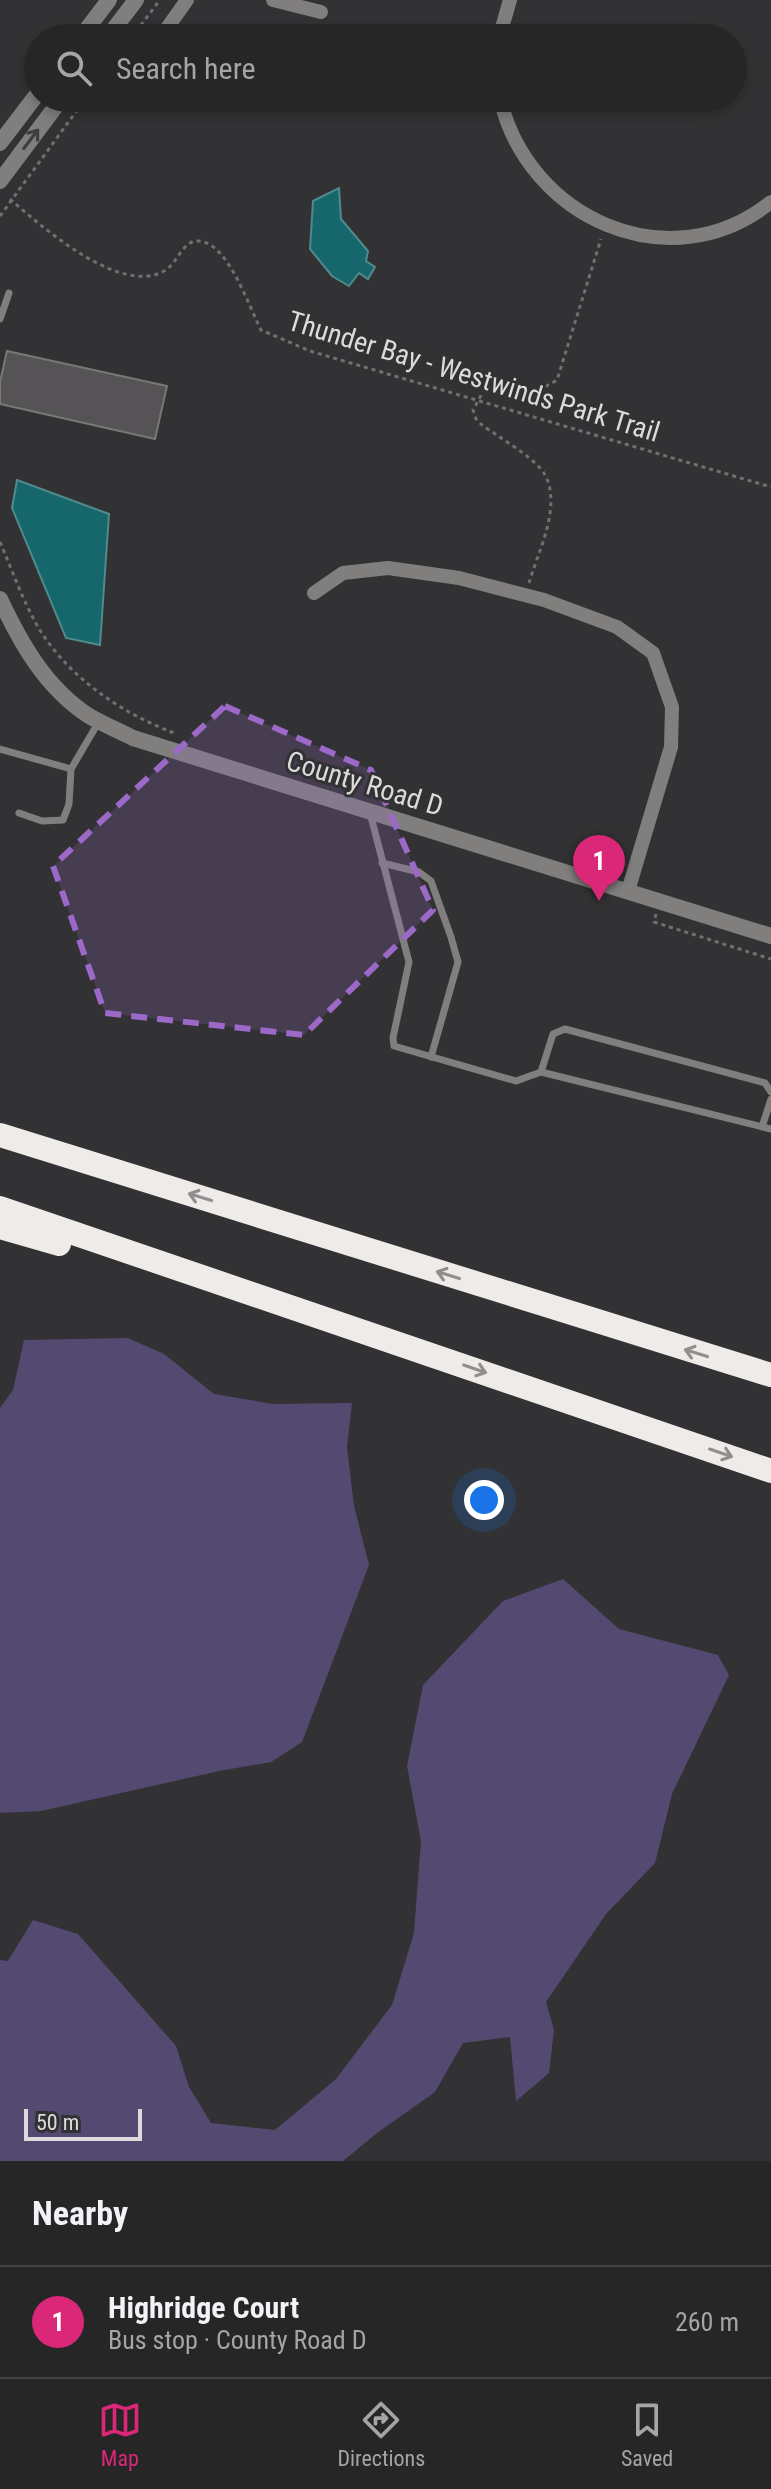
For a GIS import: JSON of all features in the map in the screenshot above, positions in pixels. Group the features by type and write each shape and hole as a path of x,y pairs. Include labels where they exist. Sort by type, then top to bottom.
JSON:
{"highway":[{"path":"0,1128 31,1144"},
{"path":"0,1135 771,1375"},
{"path":"0,1208 771,1471"},
{"path":"0,1227 401,1344"}],"street":[{"path":"91,24 109,0"},
{"path":"118,24 136,0"},
{"path":"170,24 187,0"},
{"path":"273,0 321,12"},
{"path":"503,24 510,0"},
{"path":"0,143 24,111"},
{"path":"0,181 52,112"},
{"path":"504,112 518,148 548,188 610,231 648,236 698,234 744,220 771,202"},
{"path":"314,593 343,573 388,568 459,578 525,595 617,627 653,653 672,707 671,747 628,891"},
{"name":"County Road D","path":"2,609 23,647 53,686 88,715 133,738 771,936"}],"lane":[{"path":"0,319 9,293"},
{"path":"19,813 42,821 63,820 69,804 71,769 99,721"},
{"path":"0,749 71,769"},
{"path":"369,811 409,962 394,1046 516,1081 541,1072 771,1129"},
{"path":"382,863 419,872 431,881 455,950 458,962 431,1057"},
{"path":"541,1072 553,1034 565,1029 765,1083 771,1092"},
{"path":"762,1127 771,1099"}],"path":[{"path":"142,24 160,0"},
{"path":"0,216 75,112"},
{"name":"Thunder Bay - Westwinds Park Trail","path":"10,199 70,248 99,265 121,272 143,276 161,273 172,266 189,243 199,241 214,247 227,261 261,330 310,351 771,487"},
{"path":"525,595 549,514 551,501 545,474 476,419 473,410 484,390 541,389 557,380 610,231"},
{"path":"0,542 37,626 58,655 88,684 111,700 167,730"}],"highlighted area":[{"path":"225,706 371,770 433,910 304,1035 105,1013 53,866"}],"shaded area":[{"path":"128,1338 164,1354 214,1394 273,1404 352,1403 347,1447 354,1506 369,1565 302,1742 271,1762 41,1811 0,1813 0,1408 13,1390 24,1340"},
{"path":"563,1579 619,1629 718,1655 729,1675 672,1794 655,1863 606,1914 546,2002 554,2030 549,2073 516,2101 510,2037 463,2043 435,2092 343,2161 0,2161 0,1960 8,1961 33,1920 78,1934 176,2046 189,2087 211,2123 275,2130 336,2079 392,2005 414,1933 421,1841 407,1766 423,1685 503,1601"}],"water":[{"path":"339,188 341,219 368,251 366,261 375,267 368,279 359,273 349,286 332,276 310,249 313,201"},
{"path":"17,480 109,514 100,645 66,638 12,508"}],"building":[{"path":"7,351 167,386 155,439 0,404 0,382"}],"place":[{"name":"Highridge Court","path":"599,901"}]}
